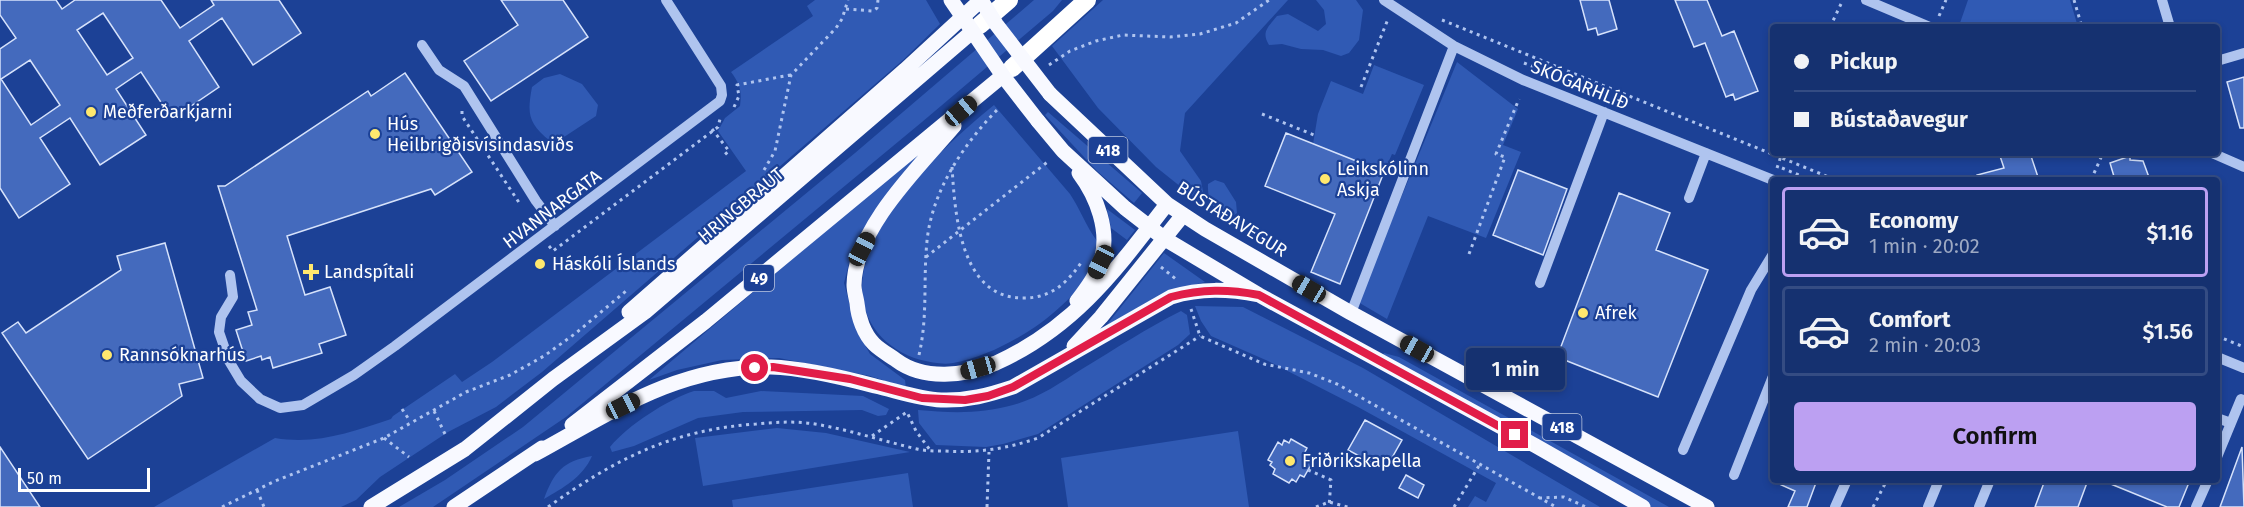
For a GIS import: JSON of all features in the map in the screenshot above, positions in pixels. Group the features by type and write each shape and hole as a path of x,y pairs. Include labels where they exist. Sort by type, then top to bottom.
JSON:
{"highway":[{"path":"981,26 1009,0"},
{"name":"49","path":"1012,68 1087,0"}],"main road":[{"name":"418","path":"951,0 1003,76 1063,151 1165,239 1259,295 1536,446 1642,507"},
{"name":"BÚSTAÐAVEGUR","path":"981,0 996,24 1050,94 1167,204 1351,313 1707,507"},
{"path":"553,379 905,70 981,0"},
{"name":"HRINGBRAUT","path":"371,507 465,448 553,379 645,312 981,26"},
{"name":"49","path":"454,507 535,454 706,321 1012,68"},
{"path":"979,96 879,216 862,249 854,284 858,317 873,344 904,366 940,375 962,373 993,364 1025,348 1056,327 1095,293 1167,204"},
{"path":"1056,327 1092,280 1101,262 1104,248 1104,232 1097,206 1086,183 1063,151"},
{"path":"1059,360 1101,317 1183,215"},
{"path":"535,454 670,383 721,369 773,367 850,379 922,398 942,400 988,396 1013,387 1171,297 1198,290 1232,290 1259,295"}],"street":[{"name":"HVANNARGATA","path":"230,275 233,297 221,317 219,332 229,361 241,381 260,399 280,408 303,405 354,375 720,101 721,86 666,0"},
{"name":"SKÓGARHLÍÐ","path":"1384,0 1454,46 1522,80 1770,179"},
{"path":"1868,0 1923,24"},
{"path":"2162,0 2169,24"},
{"path":"422,45 439,70 464,86 536,201 555,226"},
{"path":"1351,313 1454,46"},
{"path":"2220,60 2244,53"},
{"path":"1540,283 1604,112"},
{"path":"1689,198 1706,153"},
{"path":"2219,156 2244,167"},
{"path":"1683,450 1751,290 1770,259"},
{"path":"2220,358 2244,368"},
{"path":"1734,475 1770,384"},
{"path":"2220,450 2243,397"},
{"path":"2220,419 2231,423"},
{"path":"1835,507 1846,483"},
{"path":"1928,507 1938,483"},
{"path":"1979,507 1989,483"},
{"path":"2196,507 2207,483"}],"path":[{"path":"761,173 775,151 791,75 836,28 848,0"},
{"path":"846,9 873,11 877,8 878,0"},
{"path":"1049,65 1070,51 1096,41 1123,35 1170,37 1200,34 1236,23 1269,0"},
{"path":"1938,18 1946,0"},
{"path":"2074,0 2081,24"},
{"path":"1831,24 1841,4"},
{"path":"1462,35 1435,17 1770,153"},
{"path":"1361,87 1389,18"},
{"path":"1514,59 1580,86"},
{"path":"737,85 791,75"},
{"path":"1469,254 1505,157 1496,154 1519,99"},
{"path":"918,360 927,308 927,239 935,205 952,167 974,134 997,110"},
{"path":"1262,114 1314,135"},
{"path":"702,116 729,151 722,156"},
{"path":"926,257 1050,160 1043,152"},
{"path":"1777,156 1829,177"},
{"path":"2092,177 2102,156"},
{"path":"1777,166 1804,177"},
{"path":"952,167 959,233 973,267 988,287 1011,298 1035,298 1055,291 1073,274 1085,257"},
{"path":"1155,263 1181,283"},
{"path":"222,507 257,490 384,438 410,421 434,411 466,392 510,375 544,356 576,333 628,289"},
{"path":"1189,302 1200,336 1274,367 1323,378 1556,507"},
{"path":"548,507 610,465 638,452 686,435 727,426 780,422 812,423 872,436 919,450 970,453 1014,447 1038,438 1200,336"},
{"path":"2220,337 2244,347"},
{"path":"402,409 410,421"},
{"path":"434,411 445,434"},
{"path":"872,436 907,412 916,431 930,450"},
{"path":"384,438 409,457"},
{"path":"987,507 989,452"},
{"path":"1454,507 1480,464"},
{"path":"1308,470 1331,480 1329,505"},
{"path":"1873,507 1885,483"},
{"path":"257,490 264,507"},
{"path":"1539,498 1564,497 1586,507"},
{"path":"1316,507 1329,505 1348,507"}],"shaded area":[{"path":"815,0 926,0 940,24 903,60 542,372 496,407 448,432 380,477 356,500 341,507 154,507 275,438 305,440 334,436 362,428 391,419 455,374 462,382 492,362 746,171 718,131 725,118 740,106 740,88 731,72 813,16 807,6"},
{"path":"1034,0 1062,0 1053,11 922,122 566,417 433,507 399,507 445,480 523,427 855,153"},
{"path":"1103,0 1288,0 1185,113 1180,151 1201,181 1206,207 1156,167 1098,108 1052,46"},
{"path":"1316,0 1356,0 1363,10 1359,40 1349,53 1341,56 1323,50 1301,49 1282,44 1269,45 1266,33 1277,16 1288,14 1318,31 1326,24 1324,10"},
{"path":"1968,0 2070,0 2077,24 1962,24 1960,23"},
{"path":"1457,62 1518,109 1503,145 1521,152 1486,238 1428,216 1387,319 1358,302"},
{"path":"1374,65 1424,85 1395,155 1392,154 1384,172 1313,144 1318,114 1331,81 1363,94"},
{"path":"560,74 582,84 598,105 596,116 564,137 550,141 533,123 530,96 532,87 544,78"},
{"path":"994,105 1070,194 1097,241 1093,261 1081,286 1041,323 1016,339 964,361 945,364 921,360 891,346 871,323 862,295 862,279 866,262 874,240 887,218 919,176 957,137"},
{"path":"1048,112 1142,193 1134,203 1097,171 1045,115"},
{"path":"922,150 853,247 844,283 857,331 870,354 905,380 906,388 870,376 779,358 722,360 677,370 649,380"},
{"path":"1215,180 1224,183 1236,202 1237,213 1229,219 1210,201 1208,184"},
{"path":"1107,209 1135,230 1127,240 1111,228"},
{"path":"1164,253 1205,282 1153,300 1105,327"},
{"path":"1195,306 1243,307 1363,368 1600,507 1468,507 1475,496 1486,502 1496,483 1358,407 1268,361 1211,336"},
{"path":"1181,311 1187,315 1190,334 1178,345 1038,434 986,447 936,445 919,423 918,410 978,411 1001,408 1032,398"},
{"path":"1384,353 1399,357 1669,507 1651,507 1381,359"},
{"path":"694,391 714,391 726,398 761,391 863,396 889,409 886,415 878,416 862,410 743,412 698,418 634,446 612,452 610,447 637,422 672,400"},
{"path":"777,428 826,433 910,452 703,486 695,438"},
{"path":"1238,431 1249,507 1068,507 1061,458"},
{"path":"592,456 578,476 544,499 561,469 574,461"},
{"path":"908,473 913,507 733,507 732,500"}],"building":[{"name":"Meðferðarkjarni","path":"0,0 56,0 62,9 75,0 161,0 180,28 214,5 211,0 279,0 301,33 253,65 222,18 189,41 219,87 172,119 141,72 116,89 146,135 100,165 70,118 40,138 70,184 19,218 0,188 0,49 16,38 0,15","holes":["103,13 133,58 107,75 77,30","30,60 60,105 31,125 1,79"]},
{"path":"501,0 563,0 588,37 491,101 464,61 518,25"},
{"path":"1580,0 1609,0 1617,29 1598,35 1596,28 1588,30"},
{"path":"1675,0 1707,0 1722,36 1734,31 1758,91 1735,100 1733,94 1726,97 1705,43 1694,47"},
{"name":"Hús Heilbrigðisvísindasviðs","path":"405,73 472,172 435,195 431,189 287,236 305,295 330,287 346,335 319,344 322,353 273,368 270,357 262,360 261,356 246,361 236,330 252,325 248,312 257,310 218,186 225,186 368,91 371,96"},
{"path":"2244,77 2244,128 2240,128 2227,82"},
{"path":"1286,133 1384,172 1340,284 1311,272 1335,214 1265,186"},
{"path":"2000,156 2031,156 2038,177 1977,177 1977,175 2004,168"},
{"path":"2130,156 2130,160 2143,161 2149,177 2114,177 2110,163"},
{"path":"1518,170 1567,189 1543,255 1493,235"},
{"path":"1619,193 1670,213 1656,250 1708,270 1658,397 1557,357"},
{"name":"Rannsóknarhús","path":"165,243 203,378 179,384 182,396 88,459 2,333 18,322 26,333 121,270 117,256"},
{"path":"1365,420 1402,440 1385,470 1348,450"},
{"name":"Friðrikskapella","path":"1291,439 1307,448 1305,452 1310,454 1307,459 1312,463 1304,477 1300,475 1296,482 1292,479 1289,483 1273,474 1275,469 1270,465 1272,462 1268,460 1278,442 1282,445 1284,440 1289,443"},
{"path":"0,447 40,507 0,507"},
{"path":"2242,447 2244,507 2220,507"},
{"path":"1406,475 1424,485 1418,498 1399,488"},
{"path":"1777,483 1816,483 1807,507 1788,507 1795,491"},
{"path":"2044,483 2087,483 2078,507 2035,507"},
{"path":"2108,483 2189,483 2179,507 2167,507"}],"place":[{"name":"Meðferðarkjarni","path":"91,112"},
{"name":"Hús Heilbrigðisvísindasviðs","path":"375,134"},
{"name":"Leikskólinn Askja","path":"1325,179"},
{"name":"Háskóli Íslands","path":"540,264"},
{"name":"Landspítali","path":"311,272"},
{"name":"Afrek","path":"1583,313"},
{"name":"Rannsóknarhús","path":"107,355"},
{"name":"Friðrikskapella","path":"1290,461"}],"route":[{"path":"755,368 773,367 850,379 922,398 965,400 988,396 1013,387 1155,304 1171,297 1198,290 1232,290 1259,295 1515,435"}]}
